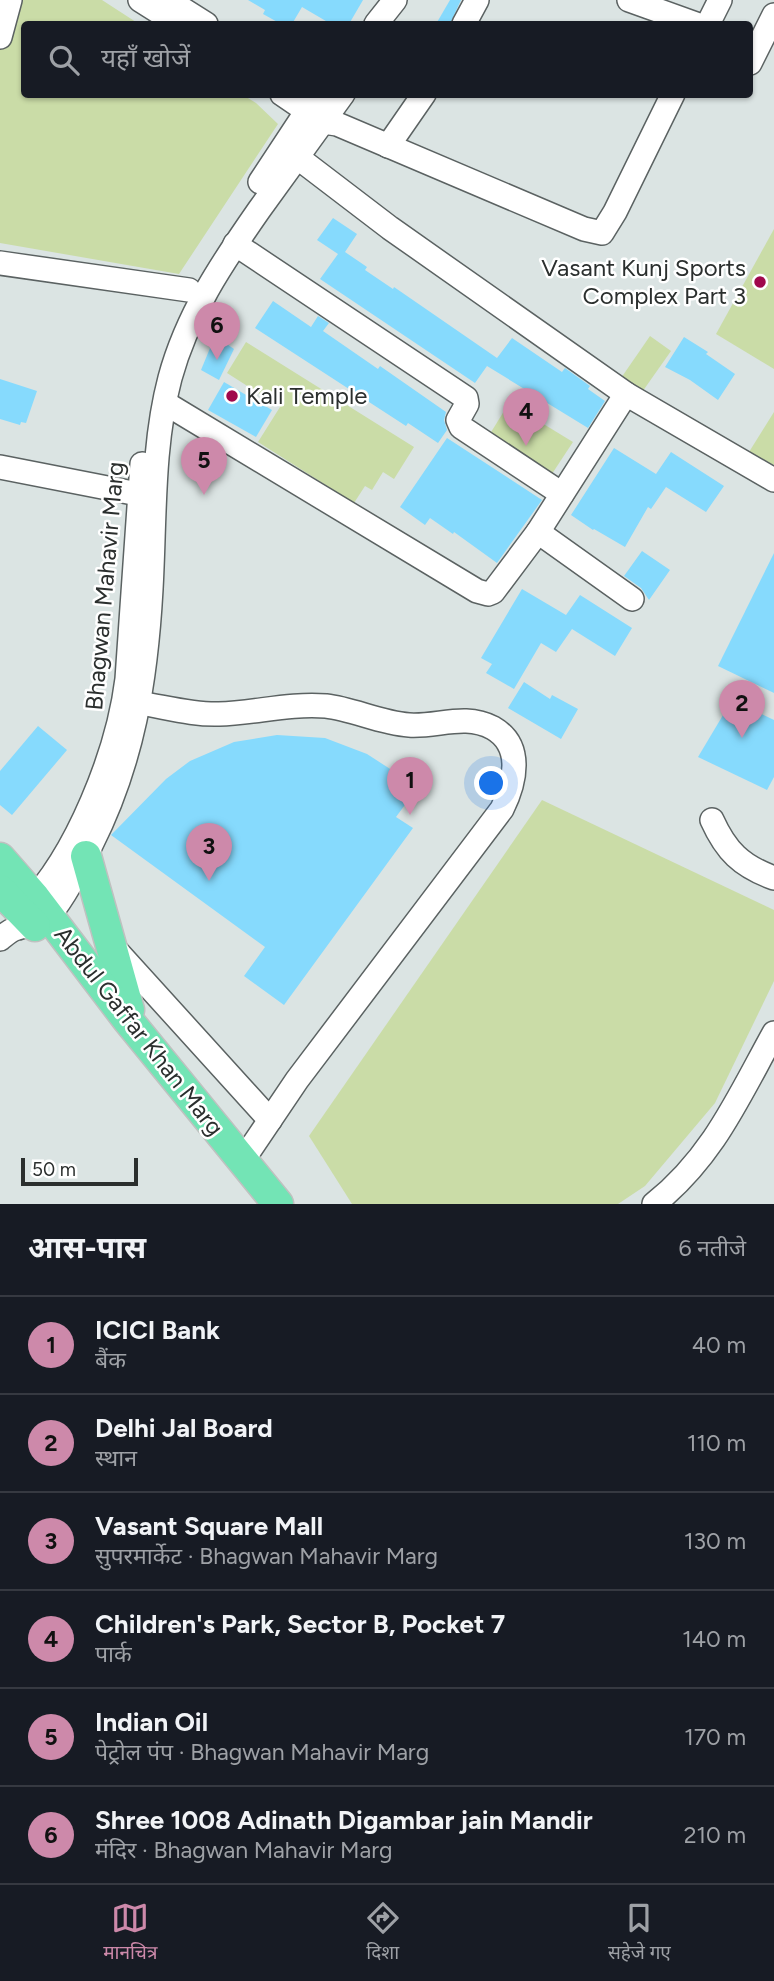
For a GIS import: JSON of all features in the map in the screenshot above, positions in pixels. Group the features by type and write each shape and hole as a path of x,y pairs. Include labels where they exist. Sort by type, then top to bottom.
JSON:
{"main road":[{"path":"86,856 133,1026"},
{"name":"Abdul Gaffar Khan Marg","path":"0,858 26,920 133,1026 278,1204"},
{"name":"Abdul Gaffar Khan Marg","path":"0,890 62,958 254,1204"}],"street":[{"path":"0,37 9,0"},
{"path":"140,0 173,21"},
{"path":"168,0 201,21"},
{"path":"378,21 395,0"},
{"path":"398,21 414,0"},
{"path":"466,21 477,0"},
{"path":"629,0 688,21"},
{"path":"710,21 720,0"},
{"path":"753,57 774,15"},
{"path":"300,98 322,103 332,122 584,229 602,233 671,98"},
{"path":"388,146 421,98"},
{"name":"Bhagwan Mahavir Marg","path":"26,920 86,856 116,792 139,703 149,623 146,494 171,376 187,328 204,294 235,244 297,157 322,103"},
{"name":"Bhagwan Mahavir Marg","path":"26,920 75,837 114,742 127,679 155,376 174,319 189,290 322,103"},
{"path":"297,157 390,228 626,394 774,480"},
{"path":"235,244 466,398 467,404 458,420 461,427 562,494"},
{"path":"0,263 189,290"},
{"path":"165,403 482,593 488,594 493,592 538,532 626,394"},
{"path":"0,467 146,494"},
{"path":"538,532 632,599"},
{"path":"139,703 218,714 274,707 326,706 369,718 410,725 471,720 501,734 513,757 514,776 511,791 502,809 297,1080 243,1160"},
{"path":"712,820 724,846 734,857 774,878"},
{"path":"108,942 270,1120"},
{"path":"654,1204 678,1185 716,1139 772,1044"}],"green space":[{"path":"11,0 102,0 134,21 21,21 21,98 248,98 278,124 179,274 0,243 0,45"},
{"name":"Vasant Kunj Sports Complex Part 3","path":"774,229 774,369 716,334"},
{"path":"650,336 671,351 640,395 619,381"},
{"path":"246,342 414,447 394,479 383,472 372,490 365,486 354,503 258,442 280,407 227,373"},
{"path":"509,403 573,442 542,489 480,450"},
{"path":"774,412 774,465 749,452"},
{"path":"542,800 774,910 774,981 715,1103 645,1186 618,1204 352,1204 309,1136"}],"building":[{"path":"248,0 363,0 351,21 326,21 302,7 294,21 276,21 263,14 265,10"},
{"path":"450,0 461,0 451,21 438,21"},
{"path":"333,218 357,234 345,252 367,267 365,270 497,358 512,338 562,372 565,368 590,386 588,389 605,401 588,428 487,366 475,383 320,279 338,254 317,240"},
{"path":"273,301 311,327 318,316 329,323 323,331 378,369 380,366 446,412 444,420 447,430 438,443 408,423 406,426 255,328"},
{"path":"215,336 234,349 219,380 201,370"},
{"path":"684,337 735,374 718,400 690,380 665,367"},
{"path":"0,379 37,391 26,423 21,422 20,425 0,419"},
{"name":"Kali Temple","path":"224,382 272,410 256,437 208,410"},
{"path":"447,438 542,500 497,563 430,518 425,525 400,507"},
{"path":"614,448 656,474 671,452 724,486 706,512 666,487 651,509 648,507 625,547 571,515"},
{"path":"642,551 670,570 649,600 641,588 624,576"},
{"path":"774,553 774,693 718,666"},
{"path":"522,589 566,615 580,595 632,628 615,656 572,629 556,652 541,643 514,689 486,673 492,664 481,658"},
{"path":"524,682 550,699 552,695 578,709 561,739 508,708"},
{"path":"732,700 774,720 774,777 767,790 698,757"},
{"path":"38,726 67,750 12,815 0,805 0,771"},
{"path":"277,735 325,738 367,754 418,787 396,817 413,828 284,1005 244,976 265,947 111,835 166,779 190,761 234,742"}],"place":[{"name":"Vasant Kunj Sports Complex Part 3","path":"760,282"},
{"name":"Shree 1008 Adinath Digambar jain Mandir","path":"217,360"},
{"name":"Kali Temple","path":"232,396"},
{"name":"Children's Park, Sector B, Pocket 7","path":"526,446"},
{"name":"Indian Oil","path":"204,495"},
{"name":"Delhi Jal Board","path":"742,738"},
{"name":"ICICI Bank","path":"410,815"},
{"name":"Vasant Square Mall","path":"209,881"}]}
